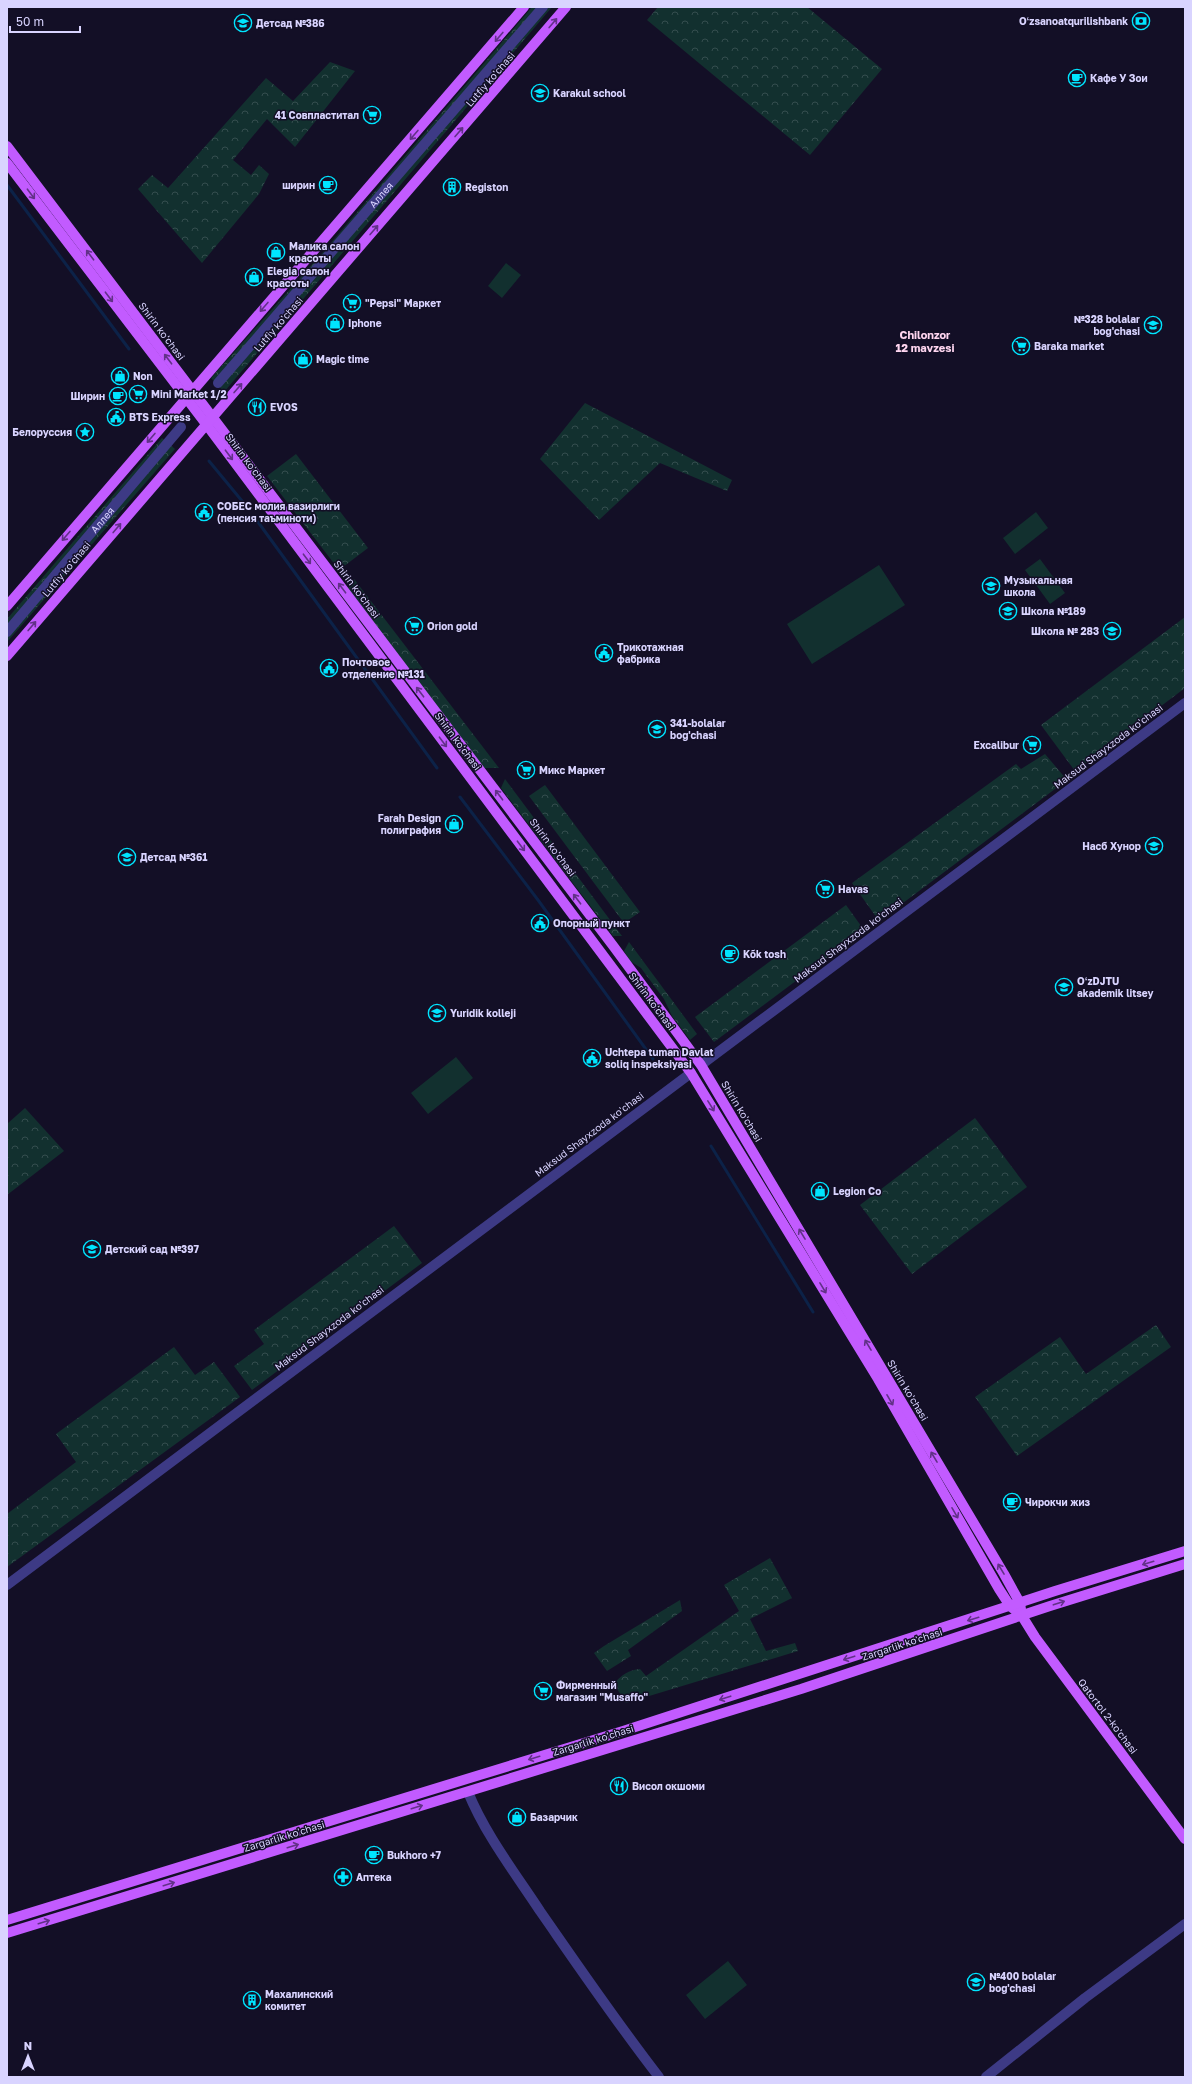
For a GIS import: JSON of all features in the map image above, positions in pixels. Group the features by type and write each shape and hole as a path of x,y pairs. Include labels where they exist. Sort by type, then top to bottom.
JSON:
{"main road":[{"name":"Lutfiy ko'chasi","path":"7,606 524,7"},
{"name":"Lutfiy ko'chasi","path":"7,656 566,7"},
{"name":"Shirin ko'chasi","path":"7,146 189,394"},
{"name":"Shirin ko'chasi","path":"7,162 367,622 614,947 700,1065 1020,1603"},
{"name":"Shirin koʻchasi","path":"209,420 358,628 691,1073"},
{"path":"358,628 367,622"},
{"path":"469,776 479,769"},
{"path":"478,788 488,781"},
{"path":"603,955 614,947"},
{"name":"Maksud Shayxzoda ko'chasi","path":"691,1073 700,1065"},
{"name":"Shirin ko'chasi","path":"691,1073 878,1379 1010,1606 1022,1616"},
{"name":"Zargarlik ko'chasi","path":"7,1920 616,1733 1185,1551"},
{"name":"Zargarlik ko'chasi","path":"7,1934 793,1692 1185,1564"},
{"name":"Qatortol 2-ko'chasi","path":"1020,1603 1022,1616 1049,1658 1185,1839"}],"street":[{"name":"Аллея","path":"218,383 543,7"},
{"name":"Аллея","path":"7,632 181,427"},
{"name":"Maksud Shayxzoda ko'chasi","path":"700,1065 1185,703"},
{"name":"Maksud Shayxzoda ko'chasi","path":"7,1585 691,1073"},
{"path":"468,1792 492,1837 523,1886 599,1997 659,2077"},
{"path":"986,2077 1085,1998 1185,1924"}],"green space":[{"path":"532,7 552,7 224,392 211,378 324,251"},
{"path":"658,7 807,7 882,69 810,155 647,20"},
{"path":"330,62 355,71 295,147 267,119 233,160 251,175 259,165 269,174 259,194 202,263 138,189 152,175 168,188 266,78 293,101"},
{"path":"506,263 521,275 502,298 488,286"},
{"path":"585,403 732,480 727,491 660,463 599,520 540,459"},
{"path":"162,438 175,449 7,642 7,619"},
{"path":"296,454 368,548 339,570 267,476"},
{"path":"1036,512 1048,528 1015,554 1003,538"},
{"path":"1040,559 1065,593 1050,604 1025,570"},
{"path":"879,565 905,605 812,664 787,624"},
{"path":"354,579 499,768 484,768 348,588"},
{"path":"1185,617 1185,688 1075,771 1041,725"},
{"path":"1045,754 1067,780 879,921 852,883 1016,764 1021,769"},
{"path":"505,779 622,936 613,936 501,788"},
{"path":"545,785 640,912 624,923 529,796"},
{"path":"846,905 864,930 714,1042 695,1017"},
{"path":"629,942 697,1034 690,1040 672,1016 664,999 641,968 630,961 624,951"},
{"path":"456,1057 473,1078 428,1114 411,1093"},
{"path":"25,1108 64,1151 7,1195 7,1124"},
{"path":"975,1118 1027,1187 912,1274 860,1205"},
{"path":"394,1226 422,1263 252,1390 234,1366 264,1344 254,1330"},
{"path":"1156,1325 1171,1347 1017,1456 975,1397 1060,1337 1086,1374"},
{"path":"174,1347 195,1375 214,1362 240,1397 7,1567 7,1514 76,1462 56,1434"},
{"path":"770,1558 792,1598 750,1619 766,1651 795,1643 798,1651 626,1703 614,1684 619,1678 629,1672 640,1669 646,1676 739,1611 724,1585"},
{"path":"680,1600 682,1611 628,1650 631,1656 607,1671 594,1653"},
{"path":"728,1961 747,1985 705,2019 686,1995"}],"waterway":[{"path":"7,185 129,349"},
{"path":"209,461 247,507"},
{"path":"258,522 437,768"},
{"path":"460,797 538,900 653,1059"},
{"path":"711,1146 813,1312"}],"place":[{"name":"Oʻzsanoatqurilishbank","path":"1141,21"},
{"name":"Детсад №386","path":"243,23"},
{"name":"Кафе У Зои","path":"1077,78"},
{"name":"Karakul school","path":"540,93"},
{"name":"41 Совпластитал","path":"372,115"},
{"name":"ширин","path":"328,185"},
{"name":"Registon","path":"452,187"},
{"name":"Малика салон красоты","path":"276,252"},
{"name":"Elegia салон красоты","path":"254,277"},
{"name":"\"Pepsi\" Маркет","path":"352,303"},
{"name":"Iphone","path":"335,323"},
{"name":"№328 bolalar bog'chasi","path":"1153,325"},
{"name":"Baraka market","path":"1021,346"},
{"name":"Magic time","path":"303,359"},
{"name":"Non","path":"120,376"},
{"name":"Mini Market 1/2","path":"138,394"},
{"name":"Ширин","path":"118,396"},
{"name":"EVOS","path":"257,407"},
{"name":"BTS Express","path":"116,417"},
{"name":"Белоруссия","path":"85,432"},
{"name":"СОБЕС молия вазирлиги (пенсия таъминоти)","path":"204,512"},
{"name":"Музыкальная школа","path":"991,586"},
{"name":"Школа №189","path":"1008,611"},
{"name":"Orion gold","path":"414,626"},
{"name":"Школа № 283","path":"1112,631"},
{"name":"Трикотажная фабрика","path":"604,653"},
{"name":"Почтовое отделение №131","path":"329,668"},
{"name":"341-bolalar bog'chasi","path":"657,729"},
{"name":"Excalibur","path":"1032,745"},
{"name":"Микс Маркет","path":"526,770"},
{"name":"Farah Design полиграфия","path":"454,824"},
{"name":"Насб Хунор","path":"1154,846"},
{"name":"Детсад №361","path":"127,857"},
{"name":"Havas","path":"825,889"},
{"name":"Опорный пункт","path":"540,923"},
{"name":"Kõk tosh","path":"730,954"},
{"name":"OʻzDJTU akademik litsey","path":"1064,987"},
{"name":"Yuridik kolleji","path":"437,1013"},
{"name":"Uchtepa tuman Davlat soliq inspeksiyasi","path":"592,1058"},
{"name":"Legion Co","path":"820,1191"},
{"name":"Детский сад №397","path":"92,1249"},
{"name":"Чирокчи жиз","path":"1012,1502"},
{"name":"Фирменный магазин \"Musaffo\"","path":"543,1691"},
{"name":"Висол окшоми","path":"619,1786"},
{"name":"Базарчик","path":"517,1817"},
{"name":"Bukhoro +7","path":"374,1855"},
{"name":"Аптека","path":"343,1877"},
{"name":"№400 bolalar bog'chasi","path":"976,1982"},
{"name":"Махалинский комитет","path":"252,2000"}],"district":[{"name":"Chilonzor 12 mavzesi","path":"925,341"}]}
